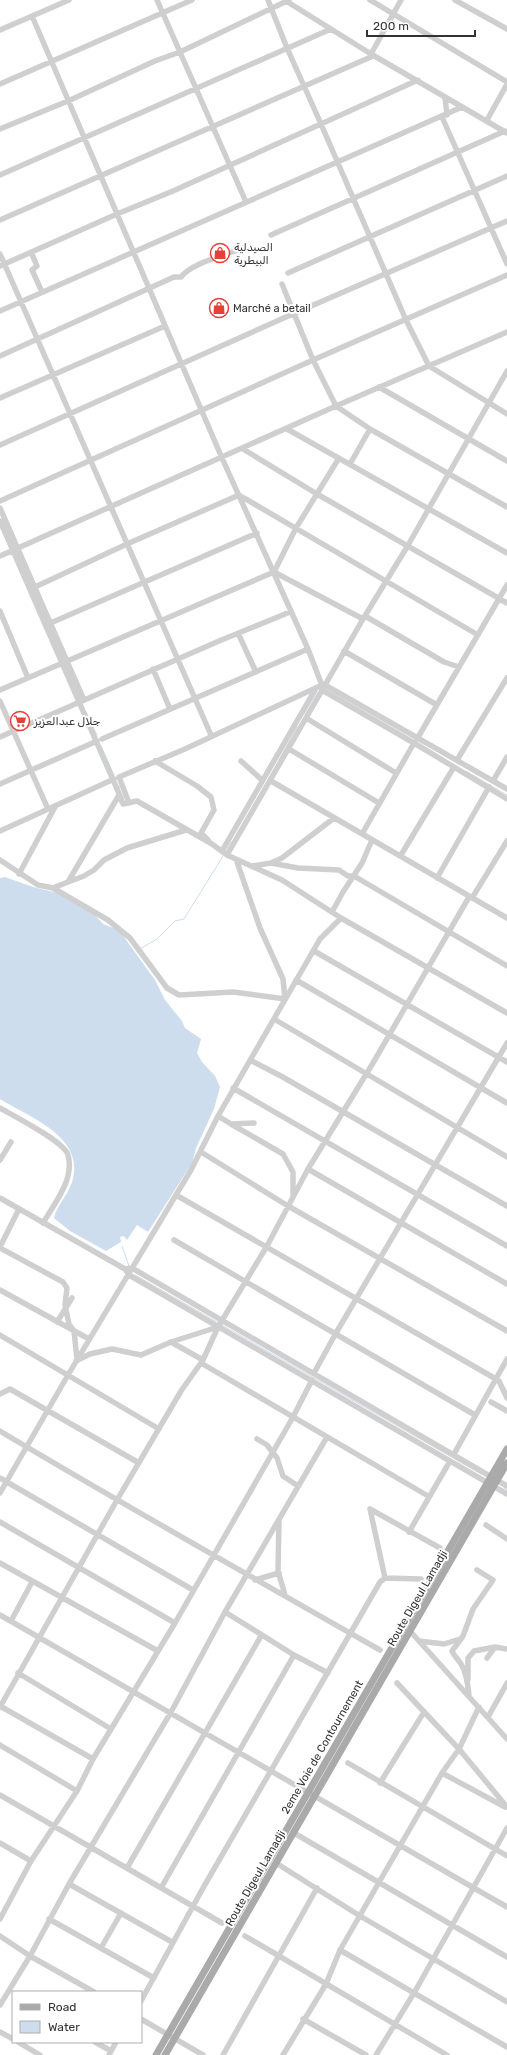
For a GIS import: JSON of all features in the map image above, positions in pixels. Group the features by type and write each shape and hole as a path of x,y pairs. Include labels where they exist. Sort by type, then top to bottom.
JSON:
{"main road":[{"name":"2eme Voie de Contournement","path":"156,2055 172,2036 493,1481 507,1449"},
{"name":"Route Digeul Lamadji","path":"165,2055 172,2036 294,1833 311,1794 410,1631 493,1481 507,1463"}],"street":[{"path":"0,30 69,0"},
{"path":"157,0 214,126 246,202"},
{"path":"0,84 192,0"},
{"path":"268,0 287,48 386,275 429,366 507,414"},
{"path":"370,0 507,83 487,120"},
{"path":"0,220 372,55 401,0"},
{"path":"455,0 507,29"},
{"path":"0,129 68,101 155,61 180,52 287,1 372,55 418,80 506,132"},
{"path":"32,16 222,458 257,533 323,687"},
{"path":"0,175 85,139 196,88 331,29"},
{"path":"2,265 231,165 418,80"},
{"path":"445,97 444,116 458,154 507,264"},
{"path":"0,311 462,107"},
{"path":"271,235 506,132"},
{"path":"288,273 507,176"},
{"path":"0,445 70,415 295,313 386,275 507,221"},
{"path":"0,356 174,277 181,277 185,272 242,248"},
{"path":"31,252 36,266 32,270 42,292"},
{"path":"0,254 2,265 21,302 36,340 144,581 211,736"},
{"path":"0,501 313,360 507,275"},
{"path":"282,284 313,360 336,406 370,429 507,508"},
{"path":"0,398 165,326"},
{"path":"0,556 243,449 379,387 507,332"},
{"path":"227,855 271,781 344,651 407,547 507,371"},
{"path":"379,387 507,461"},
{"path":"287,429 507,553"},
{"path":"350,464 370,429"},
{"path":"243,449 407,547 507,604"},
{"path":"0,690 274,572 296,528 339,458"},
{"path":"239,495 387,580 478,635"},
{"path":"35,587 127,544 239,495"},
{"path":"0,508 16,549 99,740 123,804"},
{"path":"0,520 35,587 49,624"},
{"path":"49,624 144,581 257,533"},
{"path":"274,572 364,617 444,662 459,667"},
{"path":"362,834 396,773 437,706 507,585"},
{"path":"0,611 28,678"},
{"path":"0,737 153,669 290,612"},
{"path":"238,633 256,672"},
{"path":"0,784 308,649"},
{"path":"344,651 437,706"},
{"path":"153,669 170,709"},
{"path":"457,760 507,678"},
{"path":"129,803 119,777 316,688 323,687 416,741 454,767 507,798"},
{"path":"222,851 316,688"},
{"path":"0,701 32,770 48,809"},
{"path":"306,718 396,773"},
{"path":"416,741 457,760 507,789"},
{"path":"289,749 380,802"},
{"path":"493,780 507,757"},
{"path":"155,761 197,786 211,797 214,810 201,833 210,843"},
{"path":"241,761 262,780"},
{"path":"400,855 454,767"},
{"path":"0,831 114,780"},
{"path":"271,781 507,918"},
{"path":"437,878 489,788"},
{"path":"68,882 119,795 123,804"},
{"path":"123,804 137,801 210,843 227,855 282,880 341,918 507,1014"},
{"path":"19,874 55,806"},
{"path":"251,866 271,863 282,858 334,818"},
{"path":"53,888 84,876 94,870 104,860 127,848 186,830"},
{"path":"332,912 343,892 362,864 372,840"},
{"path":"93,1759 0,1706 181,1390 202,1361 221,1324 267,1246 308,1169 366,1075 448,932 507,841"},
{"path":"236,859 260,928 283,979 285,999"},
{"path":"1,863 38,885 53,888 108,920 130,938 167,988 179,995 234,992 285,999"},
{"path":"271,863 298,868 339,870 348,876 354,876 507,966"},
{"path":"0,1492 89,1339 201,1152 233,1088 321,937 341,918"},
{"path":"314,951 507,1062"},
{"path":"296,980 507,1103"},
{"path":"274,1019 366,1075 458,1127 507,1157"},
{"path":"314,1373 400,1223 507,1043"},
{"path":"250,1060 343,1111 435,1166 507,1206"},
{"path":"233,1088 507,1246"},
{"path":"0,1108 61,1144 68,1154 69,1173 60,1195 43,1223"},
{"path":"218,1116 283,1154 294,1172 292,1198"},
{"path":"231,1124 254,1123"},
{"path":"0,1160 11,1142"},
{"path":"201,1152 288,1206 507,1331"},
{"path":"308,1169 507,1284"},
{"path":"176,1195 358,1298 507,1386"},
{"path":"0,1198 125,1269 128,1275 314,1373 454,1454 493,1481 507,1494"},
{"path":"18,1209 0,1247 63,1282 68,1288 66,1308 69,1324 74,1331 77,1360"},
{"path":"174,1240 475,1415"},
{"path":"125,1269 132,1268 312,1380 450,1460 493,1481 507,1486"},
{"path":"0,1290 89,1339"},
{"path":"57,1322 72,1298"},
{"path":"77,1360 90,1354 112,1349 141,1355 171,1342 221,1324"},
{"path":"0,1335 159,1429"},
{"path":"171,1342 293,1417 428,1496"},
{"path":"454,1454 475,1415 497,1380 507,1359"},
{"path":"0,1919 31,1861 76,1791 93,1759 175,1623 213,1554 273,1453 312,1380"},
{"path":"497,1380 507,1398"},
{"path":"0,1394 10,1389 139,1463"},
{"path":"491,1402 507,1411"},
{"path":"0,1431 117,1500 213,1554 247,1576 285,1595 380,1650"},
{"path":"0,2005 11,1991 49,1919 171,1712 225,1612 327,1437"},
{"path":"257,1439 267,1445 277,1458 283,1476 298,1486"},
{"path":"408,1532 450,1460"},
{"path":"0,1478 98,1536 194,1590"},
{"path":"385,1578 370,1509 408,1532 440,1548"},
{"path":"279,1520 279,1573 285,1595"},
{"path":"0,1522 79,1569 175,1623"},
{"path":"486,1525 507,1539"},
{"path":"0,1563 62,1599 158,1651"},
{"path":"468,1683 461,1664 455,1658 452,1651 460,1639 473,1609 493,1580 477,1570"},
{"path":"255,1580 279,1573"},
{"path":"142,1999 172,1942 380,1582 385,1578 421,1579"},
{"path":"11,1621 32,1582"},
{"path":"225,1612 261,1636 328,1673"},
{"path":"0,1614 507,1906"},
{"path":"410,1631 420,1640 507,1739"},
{"path":"127,1868 261,1636"},
{"path":"420,1640 444,1644 460,1639"},
{"path":"469,1696 468,1658 474,1651 495,1647 507,1649"},
{"path":"487,1658 495,1647"},
{"path":"161,1888 294,1655"},
{"path":"18,1673 111,1729"},
{"path":"397,1683 459,1749 507,1808"},
{"path":"488,1717 507,1683"},
{"path":"284,2054 303,2019 326,1984 340,1950 442,1773 459,1749 479,1707"},
{"path":"380,1783 424,1712"},
{"path":"0,1745 76,1791"},
{"path":"348,1763 507,1856"},
{"path":"442,1773 507,1808"},
{"path":"0,1794 222,1923"},
{"path":"376,2055 414,1993 507,1828"},
{"path":"294,1833 507,1957"},
{"path":"0,1842 31,1861"},
{"path":"276,1863 360,1916 507,2002"},
{"path":"69,1884 172,1942"},
{"path":"223,2055 317,1888"},
{"path":"101,1948 121,1913"},
{"path":"49,1919 154,1978"},
{"path":"0,1936 30,1956 92,1991"},
{"path":"245,1936 447,2055"},
{"path":"340,1950 507,2047"},
{"path":"303,2019 366,2055"},
{"path":"142,2020 203,2055"},
{"path":"0,2032 12,2038"},
{"path":"20,2043 40,2055"},
{"path":"96,2043 110,2053 115,2043"}],"water":[{"path":"5,877 33,887 58,893 94,914 103,924 119,930 155,980 165,1000 182,1021 185,1028 201,1039 197,1053 202,1062 215,1076 220,1087 214,1109 196,1148 192,1163 148,1232 137,1225 127,1240 124,1236 120,1237 121,1242 106,1251 70,1231 54,1218 55,1213 72,1182 74,1166 71,1153 64,1141 40,1122 0,1099 0,878"}],"waterway":[{"path":"304,714 317,692"},
{"path":"86,712 97,735"},
{"path":"279,760 297,727"},
{"path":"101,746 114,775"},
{"path":"466,771 507,795"},
{"path":"226,850 231,842"},
{"path":"140,949 157,939 175,921 184,919 223,856"},
{"path":"122,1246 129,1266"},
{"path":"135,1275 217,1322"},
{"path":"222,1325 481,1474"}],"place":[{"name":"الصيدلية البيطرية","path":"220,253"},
{"name":"Marché a betail","path":"219,308"},
{"name":"جلال عبدالعزيز","path":"20,721"}]}
